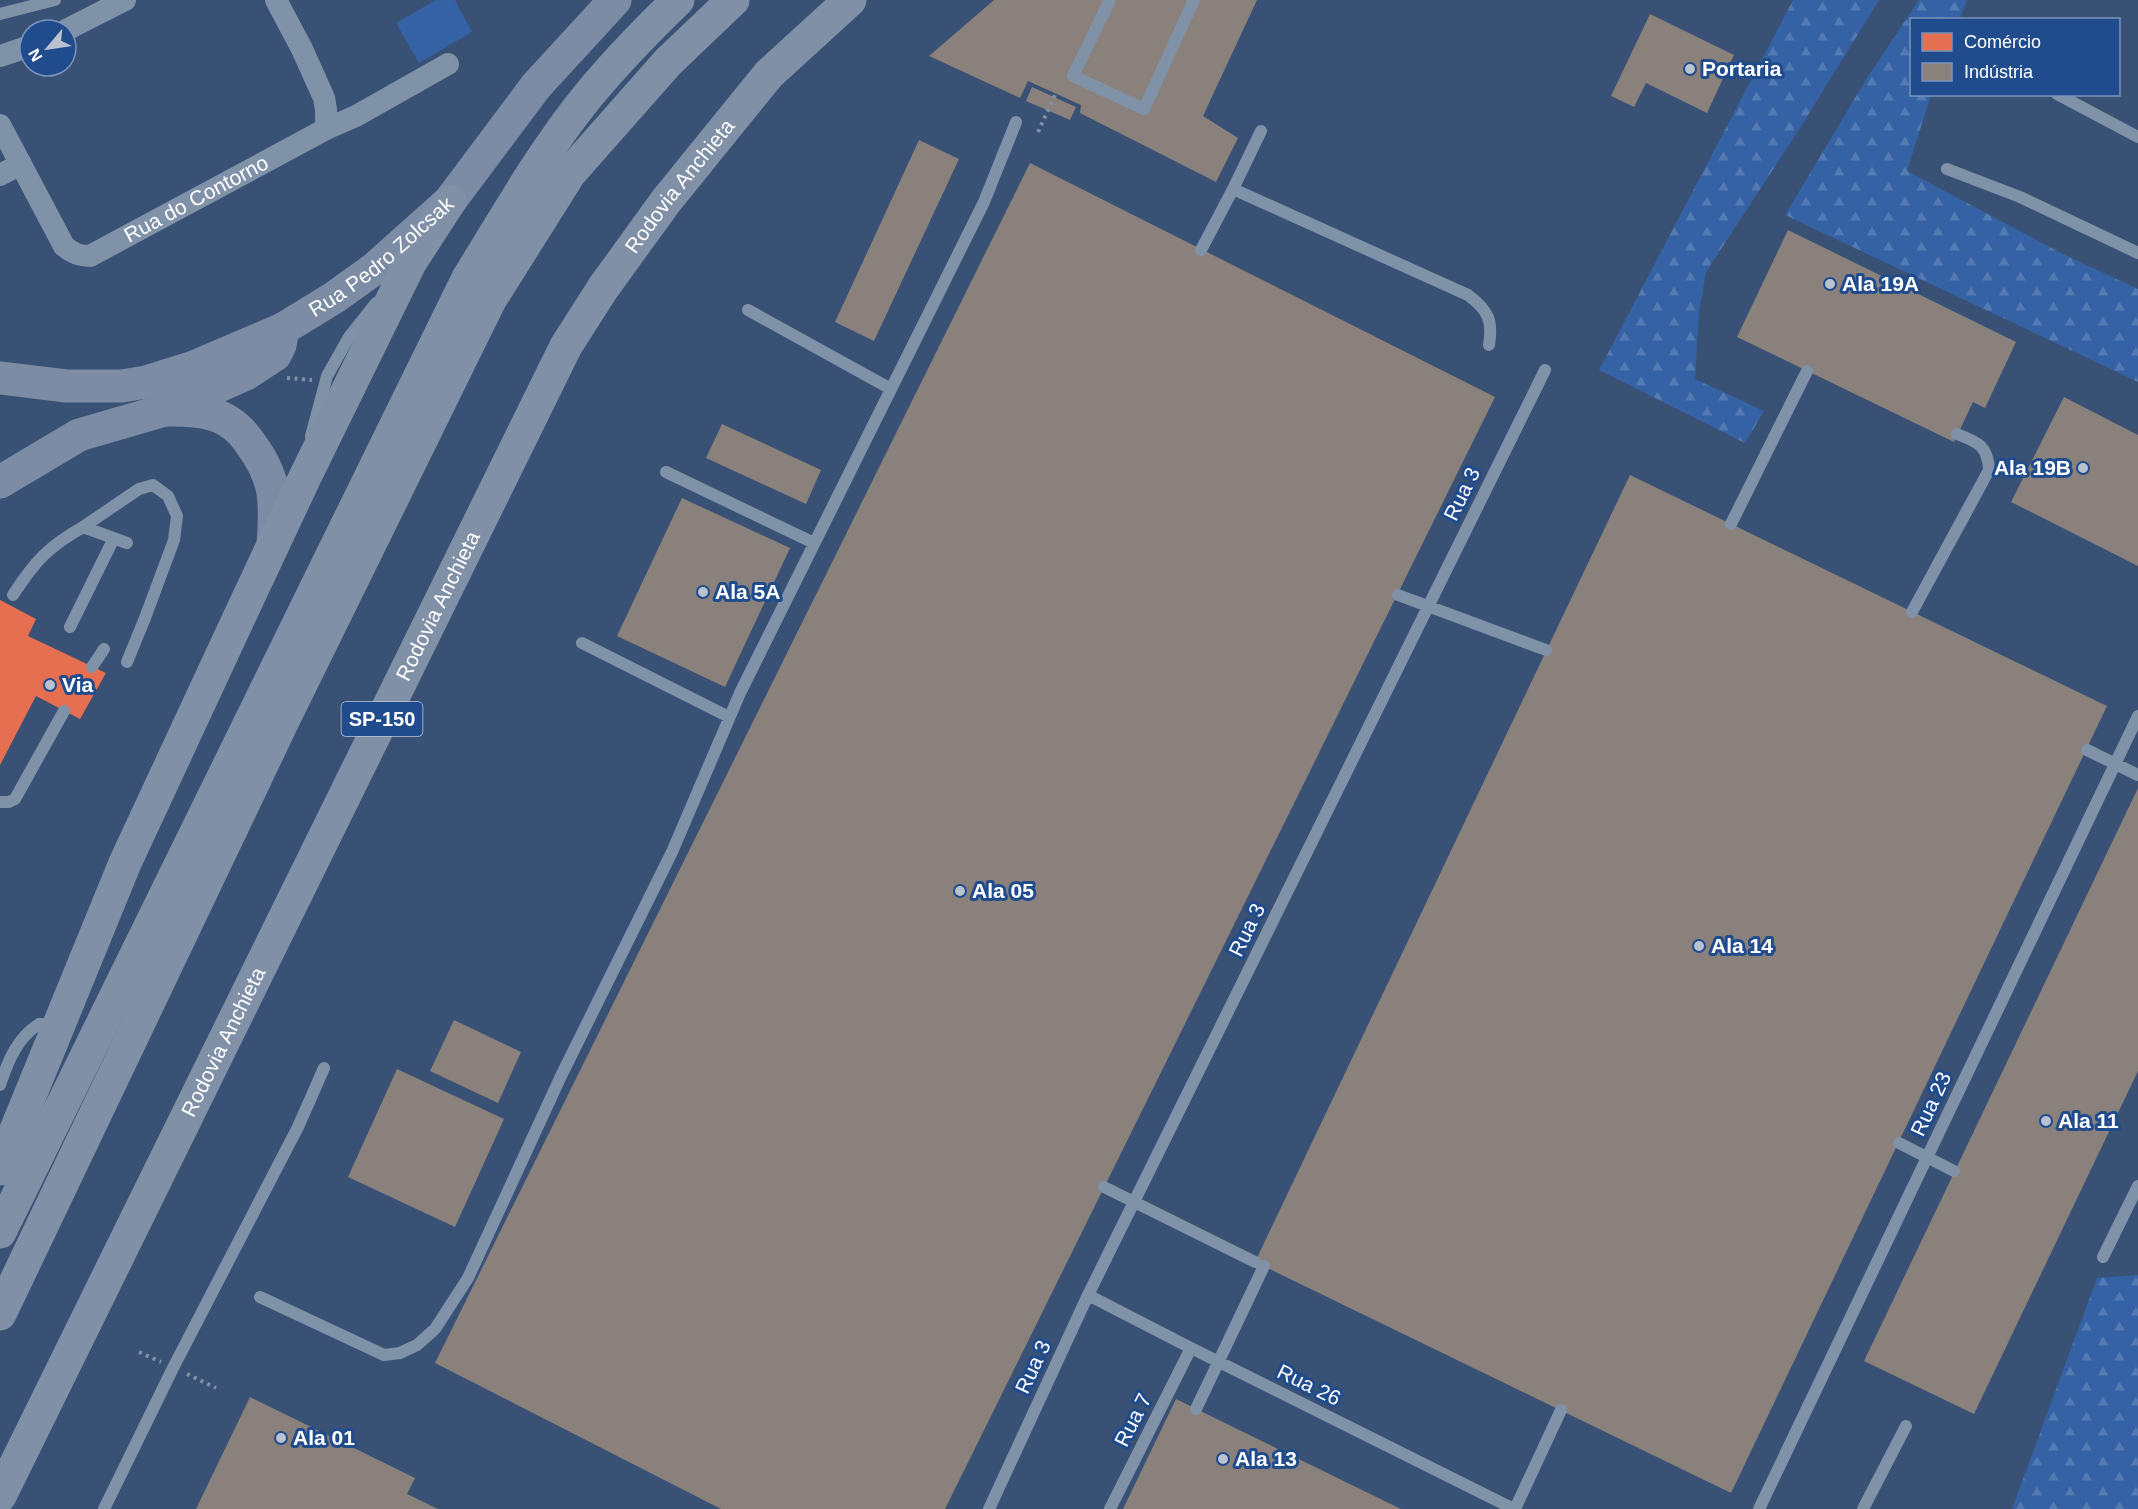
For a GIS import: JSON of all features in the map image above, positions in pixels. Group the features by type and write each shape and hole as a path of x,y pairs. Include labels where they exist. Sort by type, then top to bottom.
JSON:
{"highway":[{"path":"0,1232 468,279 536,168 587,98 647,30 678,0"},
{"path":"0,1314 281,725 490,300 570,173 668,62 733,0"},
{"name":"Rodovia Anchieta","path":"0,1496 566,346 603,288 666,201 762,83 850,0"},
{"path":"0,1169 125,863 305,477 410,263 450,201"}],"main road":[{"name":"Rua Pedro Zolcsak","path":"0,378 66,386 122,386 146,382 194,367 283,329 335,297 374,269 450,201 536,86 615,0"},
{"path":"0,482 79,435 165,410 246,374 275,355 280,345 283,329"},
{"path":"66,386 81,408 83,419 79,435"},
{"path":"165,410 210,414 227,420 244,435 266,467 273,488 275,507 273,545"}],"street":[{"path":"78,24 125,0"},
{"path":"277,0 324,98 326,129"},
{"path":"0,56 18,50"},
{"name":"Rua do Contorno","path":"0,125 64,246 70,252 80,256 90,256 326,129 356,116 448,64"},
{"path":"0,175 21,164"}],"lane":[{"path":"0,14 55,0"},
{"path":"1110,0 1073,76 1144,109 1194,0"},
{"path":"2061,96 2138,136"},
{"path":"260,1298 384,1355 400,1353 417,1345 435,1329 468,1278 561,1076 672,852 729,717 984,202 1016,123"},
{"path":"1201,249 1261,131"},
{"path":"1947,169 2020,197 2138,253"},
{"path":"1233,189 1468,295 1486,312 1492,327 1490,345"},
{"path":"747,310 891,389"},
{"name":"Rua 3","path":"988,1509 1088,1295 1545,370"},
{"path":"1731,524 1807,371"},
{"path":"1912,612 1989,470 1982,446 1958,434"},
{"path":"666,472 814,543"},
{"path":"13,595 35,563 57,542 139,489 153,485 168,496 177,516 174,540 146,618 127,662"},
{"path":"82,527 127,543"},
{"path":"70,627 114,538"},
{"path":"1398,595 1546,650"},
{"path":"582,643 729,717"},
{"path":"92,667 104,649"},
{"path":"0,802 15,799 64,711"},
{"name":"Rua 23","path":"1760,1509 2138,716"},
{"path":"2087,750 2138,775"},
{"path":"0,1085 8,1061 22,1037 39,1024 58,1025"},
{"path":"104,1509 173,1368 298,1127 324,1068"},
{"path":"1899,1143 1954,1172"},
{"path":"2103,1257 2138,1186"},
{"path":"1104,1187 1259,1264 1196,1408"},
{"name":"Rua 26","path":"1088,1295 1514,1509"},
{"name":"Rua 7","path":"1110,1509 1191,1348"},
{"path":"1514,1509 1561,1410"},
{"path":"1863,1509 1906,1426"}],"path":[{"path":"1038,132 1056,93"}],"green space":[{"path":"436,0 455,0 472,32 419,63 396,23"},
{"path":"1793,0 1879,0 1800,128 1706,272 1699,313 1695,379 1764,411 1745,443 1599,370"},
{"path":"1919,0 1967,0 1960,18 1910,18 1910,96 1931,96 1907,171 2063,254 2138,289 2138,382 1785,215 1867,78"},
{"path":"2138,1275 2138,1509 2012,1509 2097,1278"}],"building: Comércio":[{"name":"Via","path":"0,600 36,619 28,636 106,673 80,719 36,696 0,765"}],"building: Indústria":[{"path":"994,0 1257,0 1203,116 1238,138 1216,182 1080,113 1081,105 1028,81 1020,98 929,56"},
{"name":"Portaria","path":"1650,14 1734,55 1707,113 1646,83 1634,107 1611,96"},
{"path":"1032,87 1076,107 1070,120 1026,101"},
{"path":"919,140 959,159 874,341 835,322"},
{"name":"Ala 05","path":"1030,163 1495,397 945,1509 721,1509 435,1363"},
{"name":"Ala 19A","path":"1788,230 2016,342 1985,408 1973,402 1954,442 1737,337"},
{"name":"Ala 19B","path":"2064,397 2138,435 2138,566 2011,502"},
{"path":"722,424 821,470 806,504 706,458"},
{"name":"Ala 14","path":"1630,475 2107,706 1731,1493 1255,1262"},
{"name":"Ala 5A","path":"682,498 790,548 725,687 617,636"},
{"name":"Ala 11","path":"2138,788 2138,1071 1974,1414 1864,1361"},
{"path":"454,1020 521,1052 498,1103 430,1071"},
{"path":"397,1069 504,1119 455,1227 348,1177"},
{"name":"Ala 01","path":"250,1397 415,1478 407,1494 438,1509 196,1509"},
{"name":"Ala 13","path":"1176,1399 1401,1509 1123,1509"}],"place":[{"name":"Portaria","path":"1690,69"},
{"name":"Ala 19A","path":"1830,284"},
{"name":"Ala 19B","path":"2083,468"},
{"name":"Ala 5A","path":"703,592"},
{"name":"Via","path":"50,685"},
{"name":"Ala 05","path":"960,891"},
{"name":"Ala 14","path":"1699,946"},
{"name":"Ala 11","path":"2046,1121"},
{"name":"Ala 01","path":"281,1438"},
{"name":"Ala 13","path":"1223,1459"}]}
